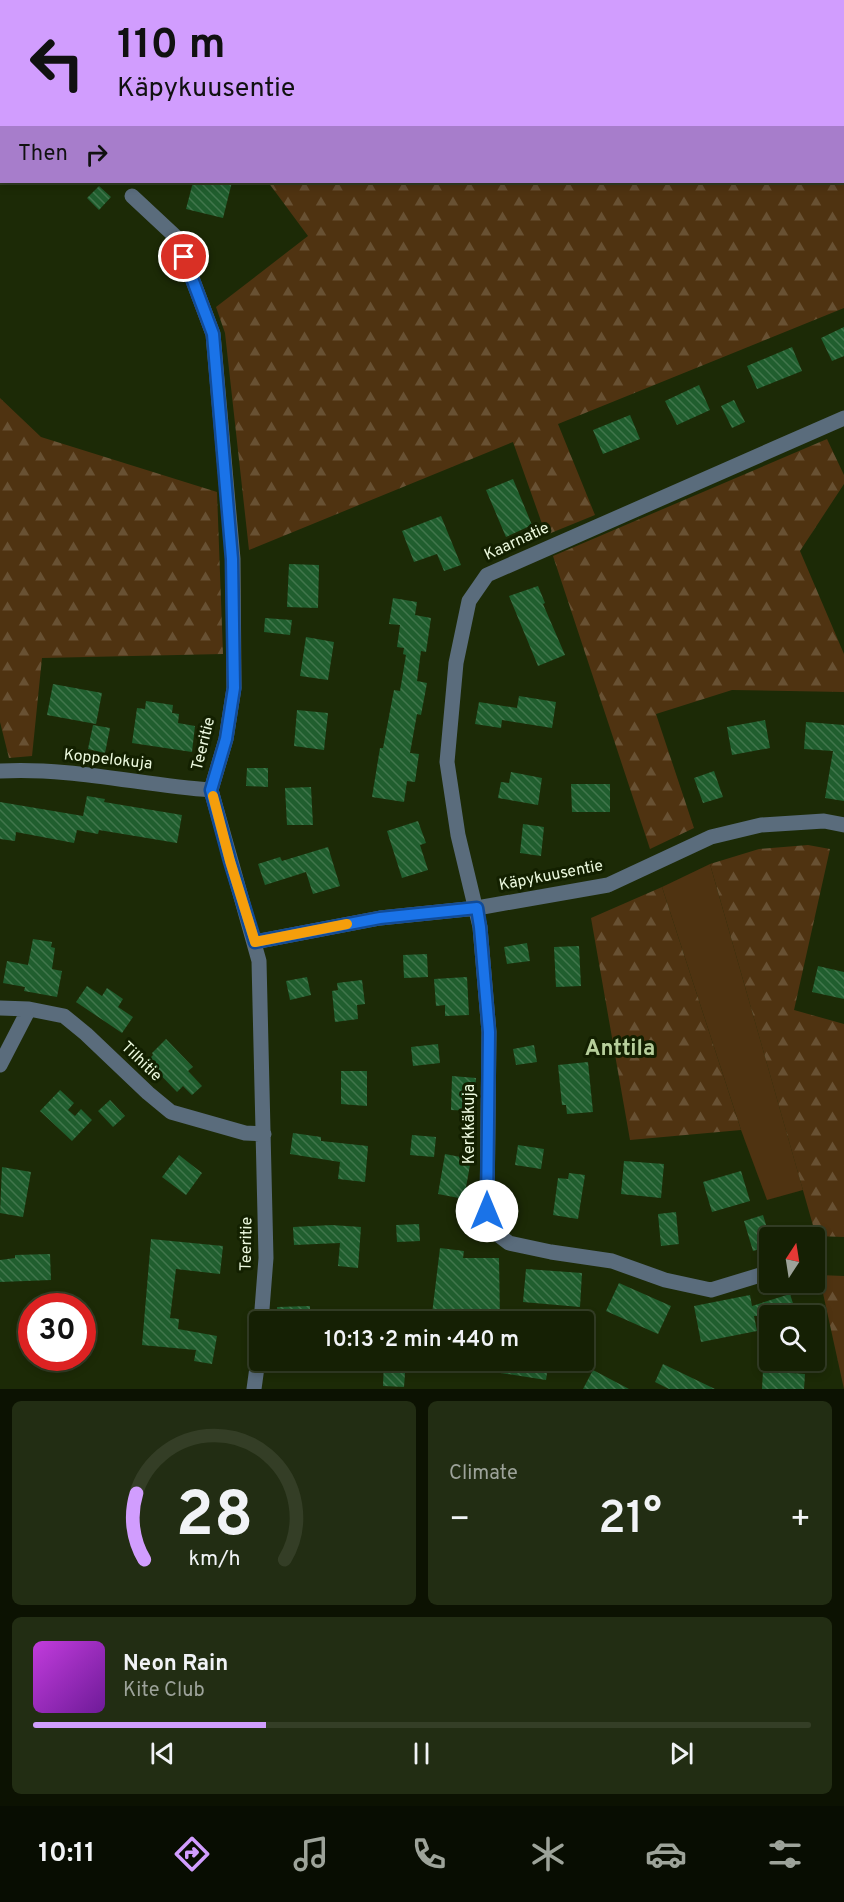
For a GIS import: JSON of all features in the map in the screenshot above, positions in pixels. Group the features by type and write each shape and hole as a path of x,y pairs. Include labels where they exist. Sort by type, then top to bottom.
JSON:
{"street":[{"name":"Teeritie","path":"132,196 177,238 213,334 232,559 234,688 226,739 211,790 259,961 266,1258 262,1311"},
{"name":"Kaarnatie","path":"477,908 458,835 447,762 456,663 469,601 488,575 844,418"},
{"name":"Koppelokuja","path":"0,771 27,770 75,774 211,790"},
{"name":"Käpykuusentie","path":"255,942 380,918 477,908 608,885 711,837 761,825 824,821 844,825"},
{"name":"Kerkkäkuja","path":"477,908 489,1032 487,1211 492,1230 509,1243 612,1261 665,1280 711,1290 759,1275"},
{"name":"Tilhitie","path":"0,1008 29,1009 64,1016 148,1094 171,1112 244,1133 264,1134"},
{"path":"0,1065 29,1009"},
{"path":"254,1389 256,1371"}],"green space":[{"path":"269,183 844,183 844,308 558,424 595,515 546,535 513,442 249,550 225,333 216,307 308,236"},
{"path":"0,398 41,437 217,492 223,654 42,658 32,756 9,758 0,722"},
{"path":"827,439 844,475 844,484 800,551 844,654 844,692 732,690 656,714 694,828 650,849 553,556"},
{"path":"808,845 830,849 794,1010 844,1024 844,1237 825,1236 825,1227 813,1227 710,864 759,849"},
{"path":"710,864 803,1190 767,1200 741,1130 662,887"},
{"path":"662,887 741,1130 630,1140 591,918"},
{"path":"825,1275 844,1276 844,1389 823,1293 825,1293"}],"building":[{"path":"193,183 232,183 223,218 186,209"},
{"path":"99,186 111,197 99,210 87,198"},
{"path":"844,327 844,356 832,361 821,338"},
{"path":"792,347 802,371 757,389 747,366"},
{"path":"699,385 710,410 677,425 665,401"},
{"path":"734,400 745,422 732,428 721,406"},
{"path":"630,415 640,439 603,454 593,430"},
{"path":"513,479 532,525 506,537 486,490"},
{"path":"441,516 461,565 444,571 437,554 414,562 402,531"},
{"path":"289,564 319,565 318,608 287,607"},
{"path":"538,586 545,603 543,604 565,655 538,666 509,596"},
{"path":"393,598 417,602 415,615 431,618 426,652 421,651 417,681 427,683 421,715 417,714 410,753 419,754 415,782 407,781 404,802 372,797 380,748 383,748 394,690 400,691 406,655 403,654 404,648 397,647 400,625 389,624"},
{"path":"265,618 292,620 290,635 264,632"},
{"path":"306,637 334,642 328,680 300,676"},
{"path":"53,684 102,693 96,724 47,715"},
{"path":"519,696 556,702 552,728 502,720 501,728 475,724 479,702 517,708"},
{"path":"146,701 173,705 172,713 179,714 178,723 195,726 192,752 132,743 137,708 145,709"},
{"path":"297,710 328,713 324,750 294,746"},
{"path":"765,720 770,748 732,755 727,727"},
{"path":"806,722 844,725 844,801 825,798 833,751 804,749"},
{"path":"93,725 110,728 105,753 88,749"},
{"path":"247,768 268,768 268,787 246,786"},
{"path":"714,771 723,797 703,803 694,778"},
{"path":"511,772 542,778 538,805 498,798 501,782 509,783"},
{"path":"571,784 610,784 610,812 572,812"},
{"path":"311,787 313,825 287,825 285,788"},
{"path":"87,796 105,799 104,802 182,815 177,843 99,830 98,834 77,830 74,843 16,832 15,841 0,839 0,802 83,816"},
{"path":"418,821 426,843 420,845 428,870 402,878 387,831"},
{"path":"523,824 544,827 541,856 520,853"},
{"path":"328,847 340,886 313,894 306,872 265,885 258,864 280,857 282,861"},
{"path":"33,939 52,942 51,947 55,948 52,969 62,971 57,997 24,991 25,987 3,983 7,961 28,965"},
{"path":"527,943 530,961 507,964 504,947"},
{"path":"579,946 581,986 556,987 554,947"},
{"path":"427,954 428,977 404,978 403,955"},
{"path":"818,966 844,972 844,999 812,992"},
{"path":"307,977 311,995 290,1000 286,981"},
{"path":"467,977 469,1015 445,1016 445,1005 436,1006 434,979"},
{"path":"362,980 365,1004 357,1005 358,1019 335,1022 332,991 338,990 337,983"},
{"path":"87,986 102,996 107,988 123,999 118,1007 133,1017 122,1033 76,1002"},
{"path":"166,1039 193,1067 188,1071 202,1086 192,1095 183,1086 177,1092 147,1061"},
{"path":"438,1044 440,1063 413,1066 411,1047"},
{"path":"534,1045 537,1062 516,1065 513,1049"},
{"path":"588,1062 593,1112 567,1114 566,1105 562,1105 558,1065"},
{"path":"341,1071 367,1071 367,1106 341,1104"},
{"path":"452,1076 476,1078 474,1111 451,1110"},
{"path":"60,1090 74,1103 68,1110 75,1116 81,1109 92,1120 72,1141 40,1111"},
{"path":"110,1100 125,1116 113,1127 98,1111"},
{"path":"293,1133 321,1137 321,1141 368,1146 365,1182 338,1179 340,1162 290,1154"},
{"path":"412,1135 436,1137 434,1157 410,1155"},
{"path":"518,1145 544,1149 541,1169 515,1165"},
{"path":"445,1154 471,1159 464,1199 438,1194"},
{"path":"179,1155 202,1173 186,1195 162,1177"},
{"path":"624,1161 664,1164 661,1198 621,1194"},
{"path":"2,1167 31,1172 23,1217 0,1213"},
{"path":"741,1171 750,1201 712,1212 703,1182"},
{"path":"569,1173 585,1175 578,1219 553,1215 558,1178 568,1179"},
{"path":"676,1212 679,1244 661,1246 658,1214"},
{"path":"763,1215 767,1227 759,1227 759,1249 753,1251 744,1221"},
{"path":"419,1224 420,1241 397,1242 396,1225"},
{"path":"332,1225 361,1227 358,1268 338,1266 340,1243 294,1245 293,1227"},
{"path":"151,1239 223,1246 220,1274 176,1269 170,1318 179,1319 178,1329 217,1336 212,1364 194,1361 196,1350 142,1345"},
{"path":"440,1248 464,1251 463,1258 499,1258 500,1311 432,1311"},
{"path":"50,1254 51,1280 0,1282 0,1260 15,1258 15,1255"},
{"path":"526,1269 582,1273 580,1307 523,1302"},
{"path":"619,1283 671,1306 658,1334 606,1311"},
{"path":"790,1294 794,1305 759,1305 759,1316 754,1316 757,1331 701,1342 694,1306 750,1295 752,1306"},
{"path":"310,1306 310,1311 277,1311 277,1307"},
{"path":"663,1364 715,1389 669,1389 655,1382"},
{"path":"384,1371 405,1371 404,1387 383,1386"},
{"path":"488,1371 547,1371 546,1380"},
{"path":"594,1371 629,1389 583,1389"},
{"path":"763,1371 805,1374 804,1389 762,1389"}],"slow traffic":[{"path":"213,796 255,942 347,924"}],"district":[{"name":"Anttila","path":"620,1049"}],"route":[{"path":"184,257 213,334 232,559 234,688 226,739 211,790 255,942 380,918 477,908 489,1032 487,1211"}]}
